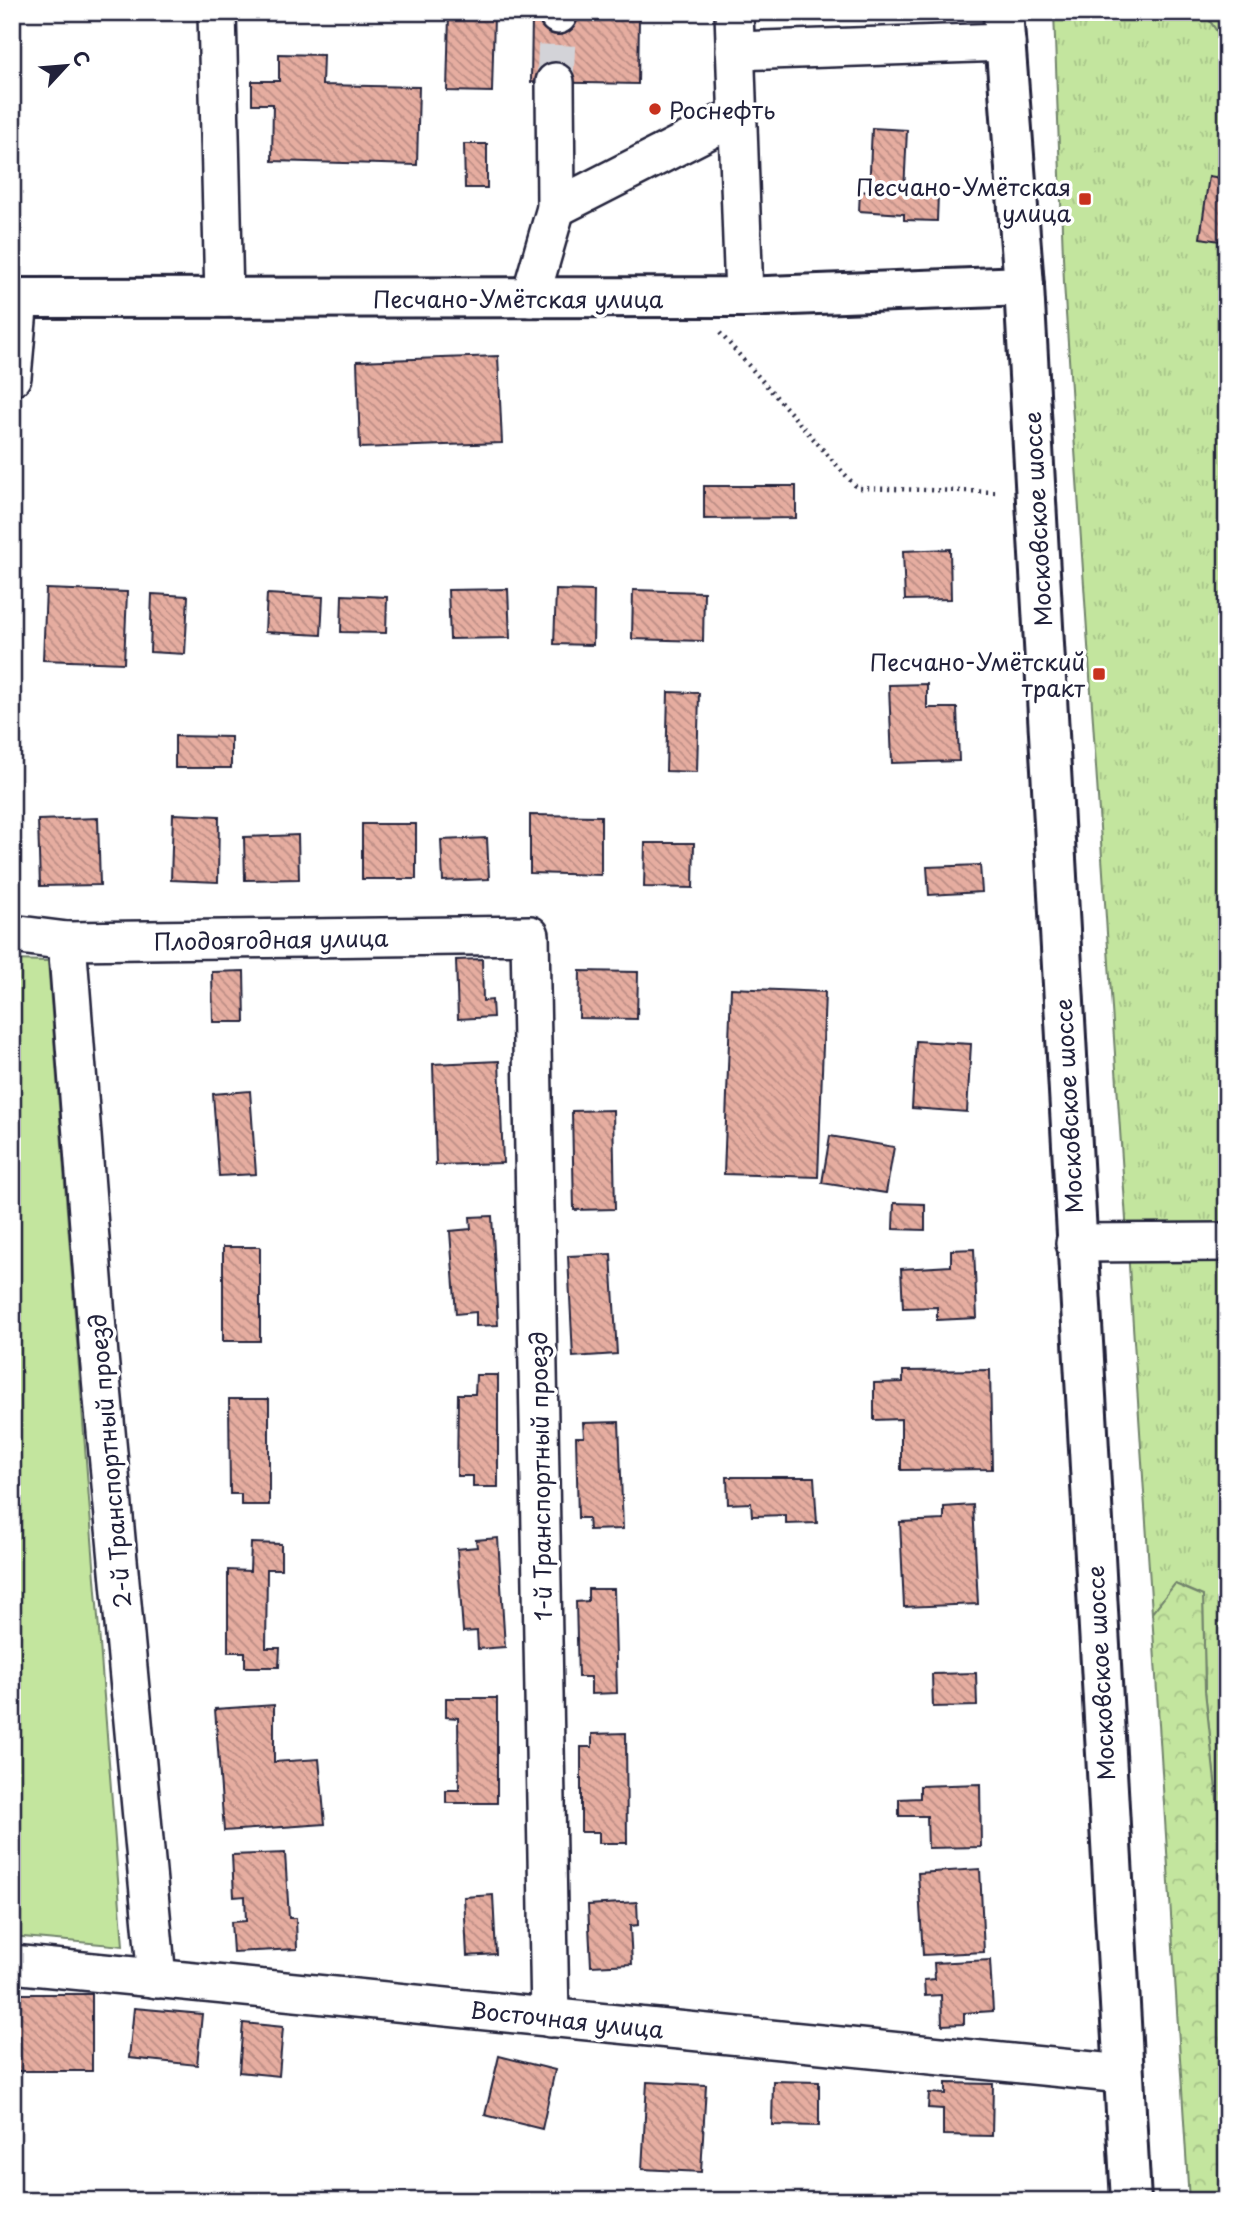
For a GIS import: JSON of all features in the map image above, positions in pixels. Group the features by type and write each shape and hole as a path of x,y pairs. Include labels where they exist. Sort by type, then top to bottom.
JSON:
{"main road":[{"name":"Московское шоссе","path":"1004,27 1024,286 1075,1243 1131,2201"},
{"name":"Песчано-Умётская улица","path":"15,298 744,298 1024,286"}],"street":[{"path":"217,12 224,298"},
{"path":"734,12 744,298"},
{"path":"735,51 1004,27"},
{"path":"530,298 556,208 555,82"},
{"path":"556,208 738,115"},
{"path":"12,377 15,298"},
{"name":"Плодоягодная улица","path":"12,934 67,941 530,935"},
{"name":"1-й Транспортный проезд","path":"530,935 550,2018"},
{"name":"2-й Транспортный проезд","path":"67,941 99,1356 157,1979"},
{"path":"1075,1243 1227,1242"},
{"name":"Восточная улица","path":"12,1964 1123,2074"}],"path":[{"path":"691,298 801,429 857,488 1035,494"}],"green space":[{"path":"1054,12 1219,12 1208,18 1227,46 1227,1890 1205,1691 1203,1597 1175,1584 1152,1613 1064,283"},
{"path":"1219,12 1227,12 1227,46 1208,18"},
{"path":"12,960 48,961 123,1946 12,1936"},
{"path":"1175,1584 1203,1596 1205,1691 1227,1890 1227,2201 1189,2201 1152,1613"}],"building":[{"path":"449,15 494,16 492,92 447,91"},
{"path":"532,15 639,17 638,84 531,82"},
{"path":"279,54 323,55 322,85 419,87 417,165 272,161 273,104 252,104 252,81 279,81"},
{"path":"872,128 907,130 904,192 938,194 937,221 904,220 904,214 859,211 860,191 869,192"},
{"path":"464,144 487,144 487,188 465,188"},
{"path":"1209,176 1227,179 1227,242 1200,238"},
{"path":"498,356 502,443 360,448 357,361"},
{"path":"704,486 796,486 796,518 704,519"},
{"path":"950,549 951,599 905,600 903,551"},
{"path":"46,589 127,592 124,663 43,660"},
{"path":"508,589 510,638 450,639 448,590"},
{"path":"556,590 594,591 593,645 554,644"},
{"path":"633,590 704,592 703,641 632,639"},
{"path":"152,594 188,596 185,654 150,652"},
{"path":"267,594 323,597 321,635 265,632"},
{"path":"342,595 387,597 386,633 341,632"},
{"path":"927,684 927,708 957,708 959,761 892,763 889,685"},
{"path":"668,692 699,693 697,772 666,771"},
{"path":"175,736 231,737 231,768 175,768"},
{"path":"173,814 219,816 218,882 171,880"},
{"path":"530,815 601,816 601,875 530,873"},
{"path":"98,818 100,885 40,886 38,820"},
{"path":"362,824 416,824 416,879 362,879"},
{"path":"298,835 299,879 245,880 244,837"},
{"path":"487,838 489,879 443,881 441,840"},
{"path":"645,843 694,843 693,888 644,887"},
{"path":"980,865 982,892 929,895 927,867"},
{"path":"482,959 483,1001 492,1000 493,1017 458,1019 456,960"},
{"path":"244,971 245,1022 213,1022 212,972"},
{"path":"580,971 638,972 637,1019 579,1018"},
{"path":"731,988 825,992 818,1177 724,1174"},
{"path":"916,1041 971,1044 967,1112 912,1108"},
{"path":"499,1061 503,1163 436,1165 433,1064"},
{"path":"250,1091 256,1174 219,1176 213,1094"},
{"path":"613,1110 615,1209 574,1210 572,1111"},
{"path":"830,1136 894,1147 886,1193 822,1183"},
{"path":"894,1203 925,1204 925,1230 893,1229"},
{"path":"492,1216 498,1325 476,1326 476,1312 456,1314 450,1231 471,1229 470,1217"},
{"path":"223,1247 260,1247 260,1341 223,1341"},
{"path":"974,1249 977,1318 937,1320 937,1307 903,1308 901,1269 951,1266 951,1250"},
{"path":"611,1254 617,1354 573,1357 568,1256"},
{"path":"990,1370 992,1469 901,1470 901,1419 874,1420 874,1383 903,1382 903,1371"},
{"path":"476,1375 498,1375 498,1487 473,1487 473,1476 457,1476 458,1394 475,1394"},
{"path":"229,1399 269,1399 269,1505 241,1505 241,1494 230,1494"},
{"path":"619,1422 623,1529 589,1530 588,1518 578,1518 576,1437 584,1437 583,1423"},
{"path":"727,1477 814,1477 817,1523 786,1524 786,1515 752,1516 751,1503 728,1504"},
{"path":"973,1505 978,1604 904,1607 900,1522 944,1520 944,1507"},
{"path":"498,1538 505,1647 478,1649 477,1631 463,1632 457,1549 477,1547 476,1540"},
{"path":"251,1543 281,1544 281,1569 267,1569 266,1648 280,1648 279,1667 245,1667 245,1652 228,1652 228,1570 250,1571"},
{"path":"588,1589 614,1589 617,1693 591,1694 591,1677 578,1677 576,1602 588,1601"},
{"path":"976,1673 977,1706 933,1707 932,1674"},
{"path":"446,1698 497,1698 497,1803 446,1803 446,1790 459,1790 458,1718 446,1717"},
{"path":"274,1705 274,1762 319,1759 325,1824 224,1831 215,1709"},
{"path":"626,1733 627,1843 599,1843 599,1832 581,1832 581,1747 592,1747 592,1734"},
{"path":"980,1784 981,1847 928,1848 927,1816 899,1816 899,1799 920,1798 920,1786"},
{"path":"285,1853 289,1918 296,1918 297,1949 233,1952 231,1922 246,1921 245,1896 234,1897 232,1855"},
{"path":"980,1869 984,1952 923,1955 918,1873"},
{"path":"493,1895 496,1954 467,1956 464,1897"},
{"path":"637,1902 638,1925 630,1926 632,1964 591,1966 588,1905"},
{"path":"990,1960 993,2011 964,2013 964,2024 942,2025 941,1995 925,1996 924,1980 935,1979 934,1963"},
{"path":"14,1994 92,1994 92,2071 14,2071"},
{"path":"134,2008 202,2014 197,2065 129,2058"},
{"path":"243,2023 283,2027 279,2076 239,2072"},
{"path":"499,2056 555,2070 542,2129 485,2115"},
{"path":"773,2081 819,2082 819,2126 772,2125"},
{"path":"647,2082 706,2085 701,2172 642,2169"},
{"path":"946,2083 993,2084 992,2136 943,2135 943,2109 928,2108 929,2093 946,2094"}],"tunnel":[{"path":"555,82 558,15"}],"place":[{"name":"Роснефть","path":"655,109"},
{"name":"Песчано-Умётская улица","path":"1085,199"},
{"name":"Песчано-Умётский тракт","path":"1099,674"}]}
